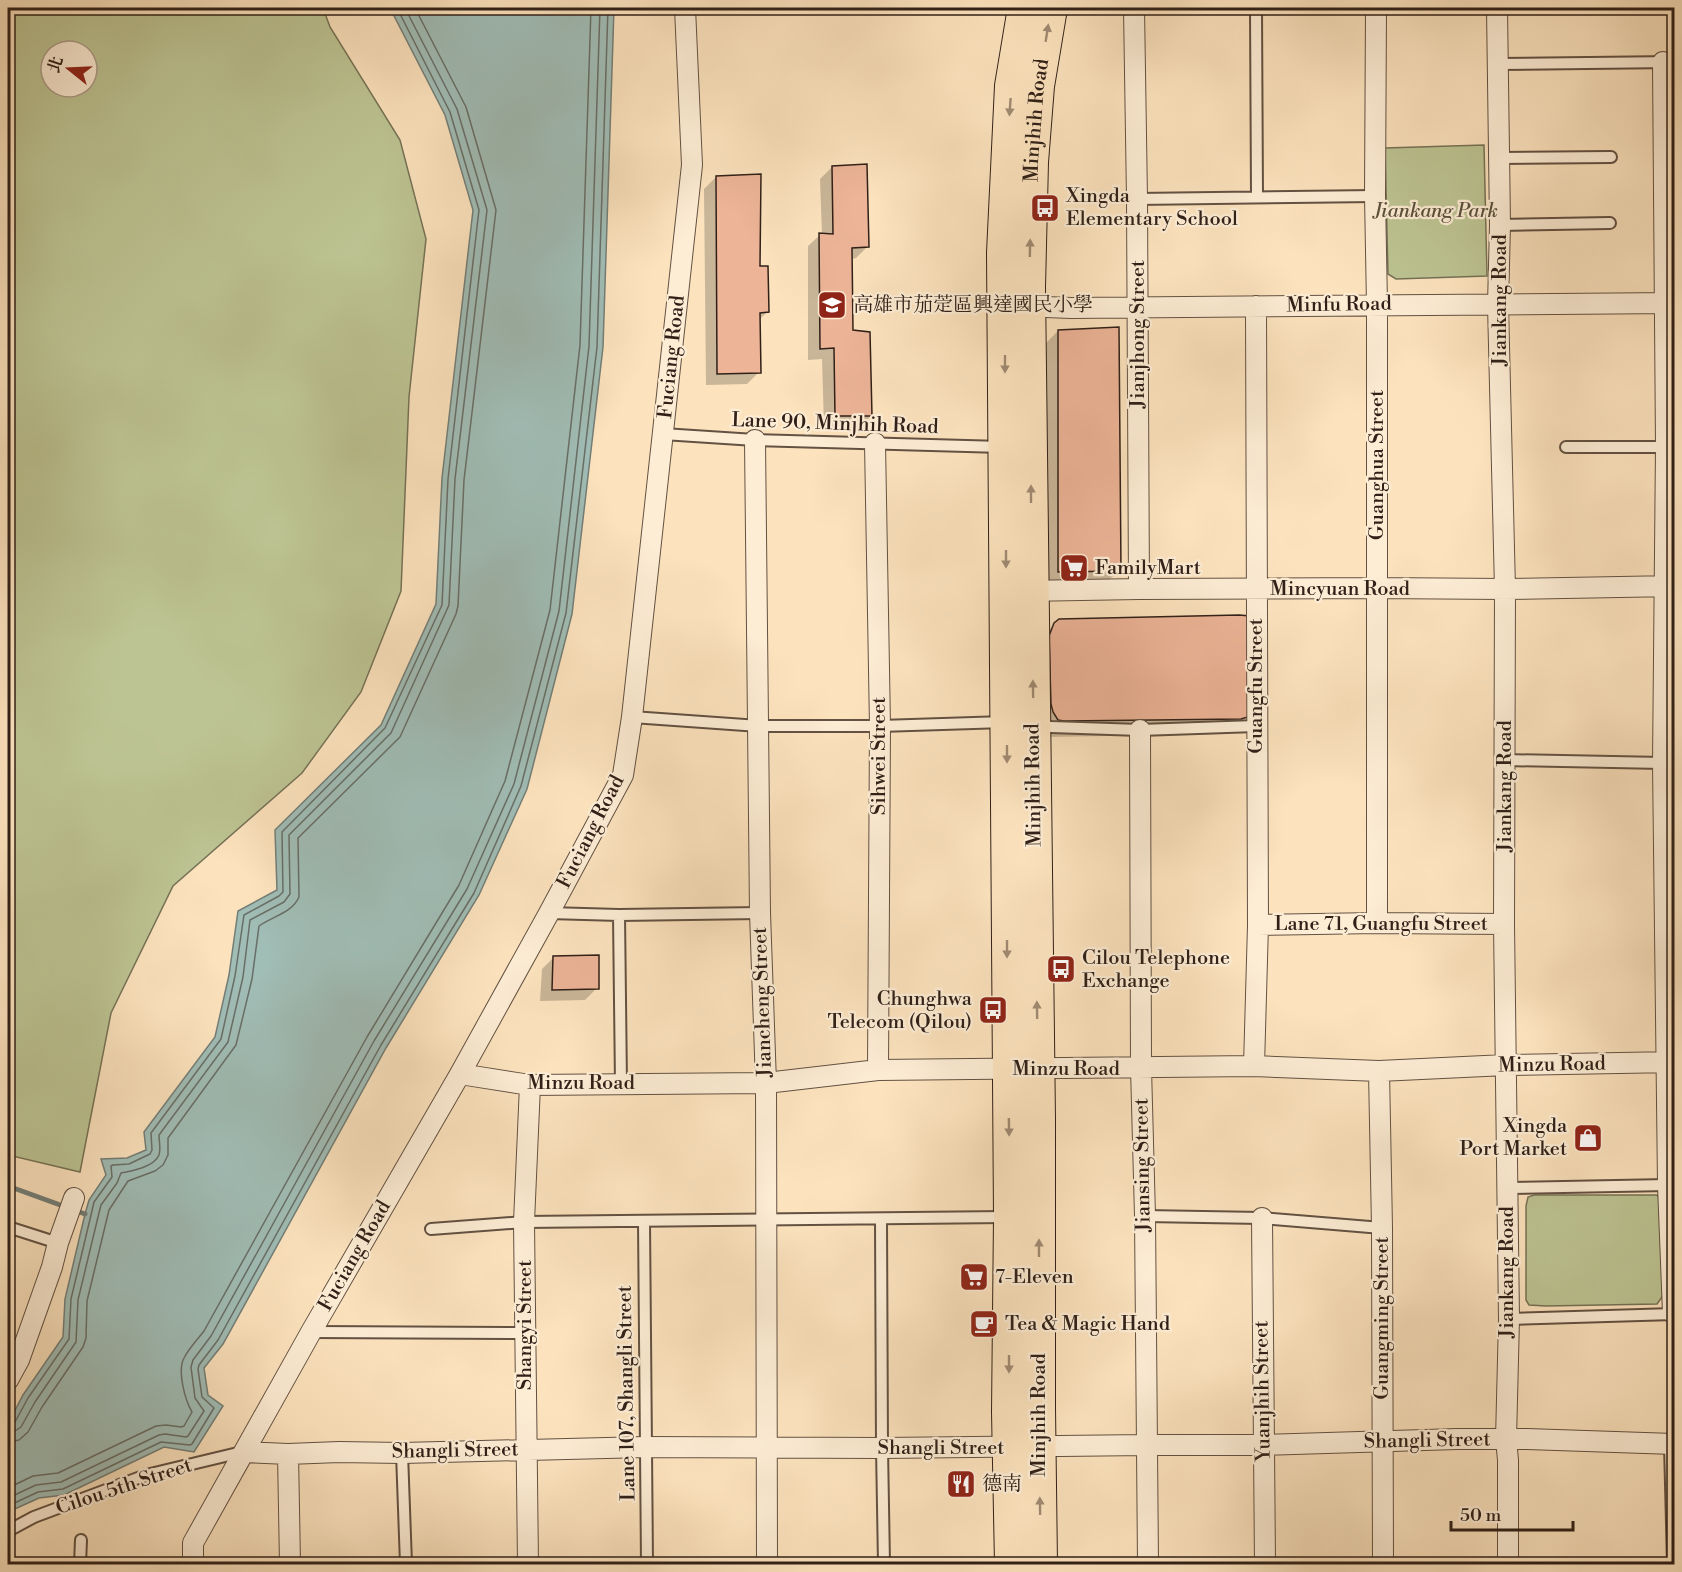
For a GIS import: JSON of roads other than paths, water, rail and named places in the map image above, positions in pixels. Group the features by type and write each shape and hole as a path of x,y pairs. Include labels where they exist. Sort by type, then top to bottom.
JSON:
{"main road":[{"name":"Minjhih Road","path":"1024,8 1011,86 1003,253 1017,306 1023,1068 1040,1446 1041,1564"},
{"name":"Minjhih Road","path":"1019,591 1006,447 1038,86 1051,8"},
{"name":"Minjhih Road","path":"1011,1564 1008,1447 1010,1217 1023,1068"}],"street":[{"name":"Fuciang Road","path":"193,1564 193,1543 311,1332 460,1074 623,776 632,717 692,165 685,8"},
{"name":"Jianjhong Street","path":"1134,8 1139,589"},
{"name":"Guanghua Street","path":"1376,8 1377,923"},
{"name":"Jiankang Road","path":"1497,8 1500,225 1498,305 1505,589 1504,924 1509,1319 1506,1439 1508,1564"},
{"path":"1669,62 1669,303 1666,447 1669,586 1663,763 1670,890 1671,1062 1668,1185 1674,1314"},
{"name":"Minfu Road","path":"1017,306 1071,308 1669,303"},
{"name":"Guangfu Street","path":"1254,1066 1258,925 1256,306"},
{"name":"Jiancheng Street","path":"755,440 760,913 766,1083 767,1564"},
{"name":"Sihwei Street","path":"875,443 880,726 878,1070"},
{"name":"Mincyuan Road","path":"1019,591 1669,586"},
{"name":"Jiansing Street","path":"1140,729 1141,1068 1148,1564"},
{"name":"Lane 71, Guangfu Street","path":"1258,925 1504,924"},
{"name":"Minzu Road","path":"460,1074 530,1085 766,1083 878,1070 1254,1066 1379,1071 1506,1065 1671,1062"},
{"name":"Guangming Street","path":"1379,1071 1383,1564"},
{"name":"Shangyi Street","path":"528,1564 524,1222 530,1085"},
{"path":"8,1380 19,1360 15,1348 52,1267 74,1198"},
{"name":"Yuanjhih Street","path":"1262,1218 1265,1564"},
{"name":"Shangli Street","path":"244,1452 288,1454 645,1447 1263,1445 1457,1439 1672,1444"},
{"path":"288,1454 290,1564"}],"lane":[{"path":"1256,8 1257,197"},
{"path":"1498,64 1669,62"},
{"path":"1499,158 1611,157"},
{"path":"1137,199 1375,196"},
{"path":"1500,225 1610,223"},
{"name":"Lane 90, Minjhih Road","path":"663,434 755,440 1006,447"},
{"path":"1566,447 1666,447"},
{"path":"632,717 759,726 880,726 1020,722 1051,727 1140,729 1256,726"},
{"path":"1505,760 1663,763"},
{"path":"549,913 619,915 760,913"},
{"path":"619,915 621,1084"},
{"path":"1507,1188 1668,1185"},
{"path":"1144,1216 1262,1218 1382,1228"},
{"path":"431,1229 524,1222 1010,1217"},
{"path":"881,1219 884,1564"},
{"name":"Lane 107, Shangli Street","path":"644,1221 647,1564"},
{"path":"8,1227 58,1243"},
{"path":"1509,1319 1674,1314"},
{"path":"311,1332 525,1333"},
{"path":"1672,1444 1673,1564"},
{"name":"Cilou 5th Street","path":"8,1531 34,1517 146,1475 244,1452"},
{"path":"402,1453 406,1564"},
{"path":"80,1564 81,1540"}],"water":[{"path":"390,8 614,8 603,347 572,614 527,789 479,895 386,1048 223,1344 204,1368 208,1395 223,1406 194,1452 164,1447 64,1495 39,1498 8,1512 8,1424 23,1395 63,1337 65,1299 85,1214 89,1200 106,1175 101,1159 127,1158 146,1150 144,1132 215,1037 229,975 238,911 277,890 275,830 381,725 436,604 442,478 473,210 445,115"}],"waterway":[{"path":"8,1186 85,1214"}],"place":[{"name":"Xingda Elementary School","path":"1045,208"},
{"name":"高雄市茄萣區興達國民小學","path":"832,305"},
{"name":"FamilyMart","path":"1074,568"},
{"name":"Cilou Telephone Exchange","path":"1061,969"},
{"name":"Chunghwa Telecom (Qilou)","path":"993,1010"},
{"name":"Xingda Port Market","path":"1588,1138"},
{"name":"7-Eleven","path":"974,1277"},
{"name":"Tea & Magic Hand","path":"984,1324"},
{"name":"德南","path":"961,1484"}],"park label":[{"name":"Jiankang Park","path":"1436,211"}]}
